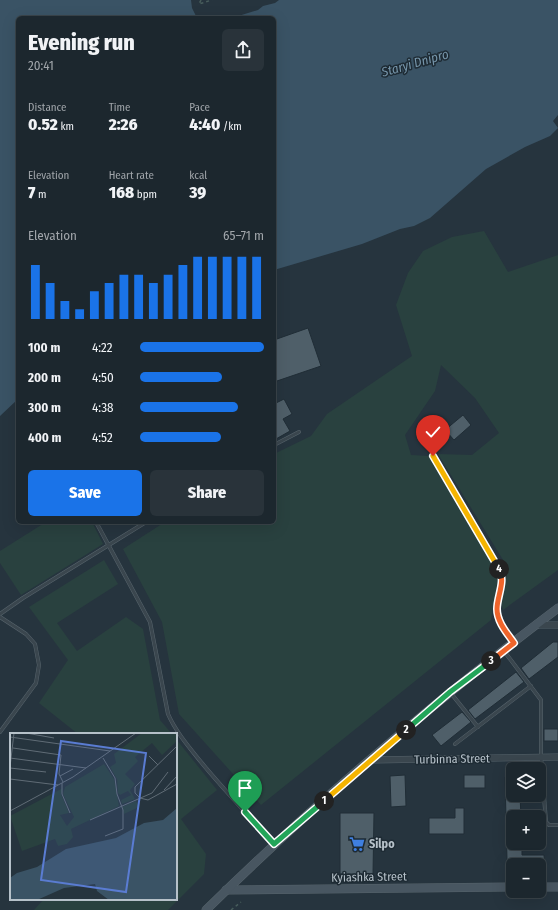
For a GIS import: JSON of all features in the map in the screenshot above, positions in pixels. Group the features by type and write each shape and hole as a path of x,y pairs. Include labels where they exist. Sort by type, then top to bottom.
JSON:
{"street":[{"path":"206,910 274,844 370,760 450,692 558,608"},
{"path":"535,625 558,625"},
{"name":"Turbinna Street","path":"370,760 558,757"},
{"name":"Kyiashka Street","path":"226,890 506,887"},
{"path":"546,887 558,887"}],"lane":[{"path":"276,444 299,432"},
{"path":"433,456 502,573 497,609 498,618 514,643"},
{"path":"97,524 150,622 168,714 172,724 216,780 274,844"},
{"path":"0,732 36,683 40,665 35,644 26,634 0,616 23,598 143,524"},
{"path":"504,651 541,700 541,757 546,822 547,824 558,824"},
{"path":"455,744 531,686"},
{"path":"450,692 478,727"}],"path":[{"path":"202,0 199,4 212,0"},
{"path":"231,910 241,902"}],"green space":[{"path":"484,231 508,272 558,255 558,570 503,610 501,603 508,568 438,454 472,455 499,433 475,398 441,365 435,391 405,435 411,455 429,456 499,572 491,620 261,805 179,714 162,622 123,549 162,524 276,524 276,453 311,436 327,414 412,356 396,305 408,273 423,251 452,237"},
{"path":"43,524 93,524 103,544 21,595 0,563 0,551"},
{"path":"104,560 118,584 57,623 77,651 126,617 143,629 160,720 171,733 77,733 39,703 68,660 29,607"},
{"path":"177,740 217,790 181,819 206,854 204,874 168,910 34,910 43,900 177,900"}],"water":[{"path":"0,0 191,0 192,8 196,16 16,16 16,401 0,416"},
{"name":"Staryi Dnipro","path":"279,0 558,0 558,115 553,121 558,128 550,136 525,147 486,169 430,218 414,226 400,229 362,244 276,269 276,16 238,16 258,10 263,6 275,3"}],"building":[{"path":"308,328 321,366 276,381 276,339"},
{"path":"284,399 292,414 283,419 290,431 276,439 276,403"},
{"path":"463,415 471,425 454,440 445,430"},
{"path":"553,642 558,642 558,657 529,679 521,668"},
{"path":"516,672 524,682 475,719 468,710"},
{"path":"462,712 471,722 441,746 432,735"},
{"path":"544,729 558,729 558,741 544,741"},
{"path":"405,775 406,806 391,807 390,776"},
{"path":"464,775 485,775 485,788 464,788"},
{"path":"505,777 506,802 520,802 521,810 506,810 506,818"},
{"path":"455,808 464,808 464,834 429,834 429,818 455,818"},
{"name":"Silpo","path":"340,813 374,813 373,874 340,874"},
{"path":"507,850 522,850 522,855 544,855 544,858 507,858"}],"place":[{"name":"Silpo","path":"357,844"}],"route":[{"path":"245,812 274,844 450,692 514,643 498,618 497,609 502,573 433,456"}]}
